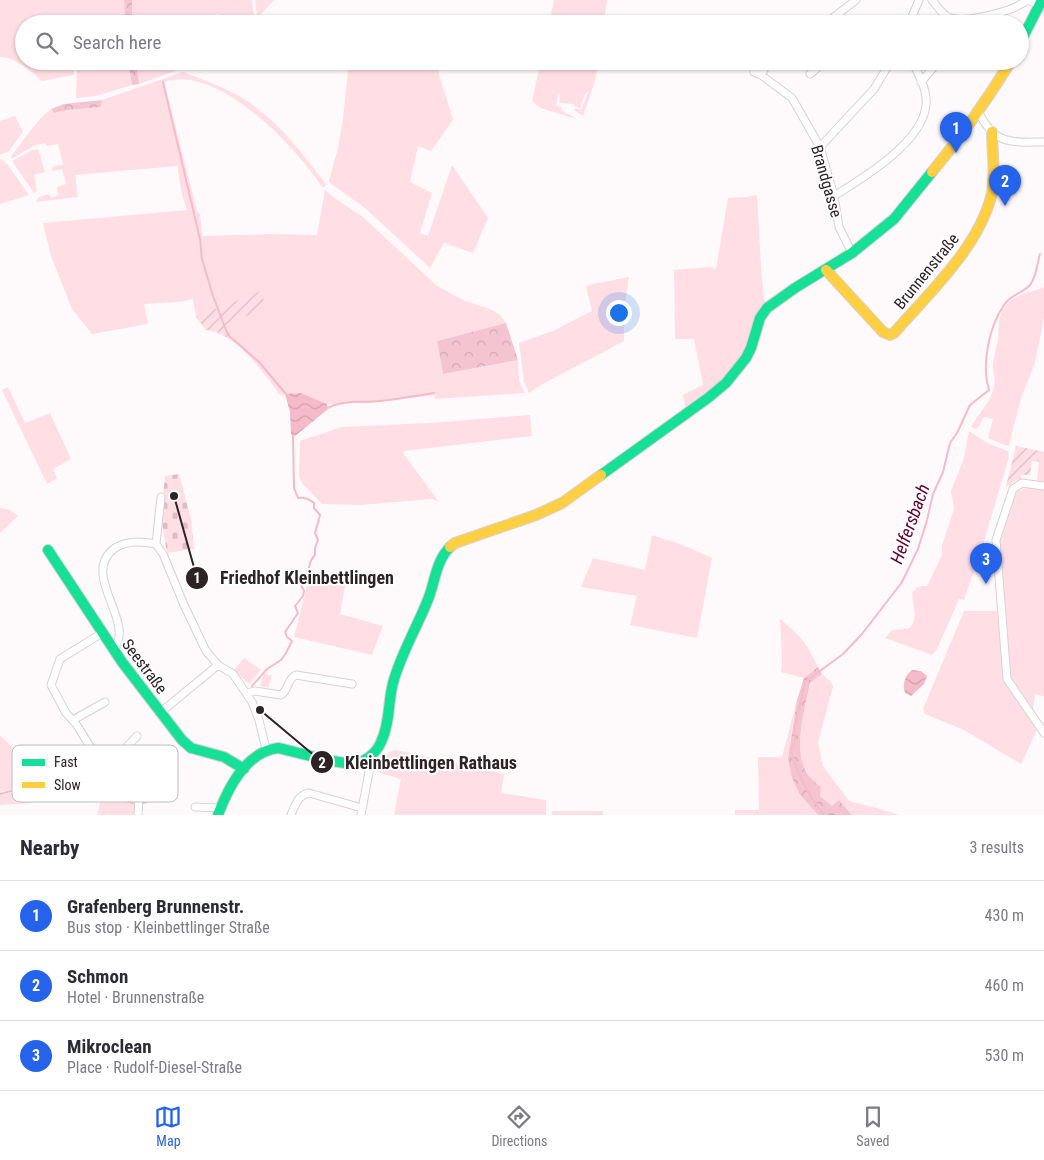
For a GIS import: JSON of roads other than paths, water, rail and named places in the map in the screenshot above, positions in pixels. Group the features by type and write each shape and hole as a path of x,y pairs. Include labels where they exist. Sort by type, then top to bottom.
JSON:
{"street":[{"path":"837,15 856,0"},
{"path":"913,15 919,0"},
{"path":"932,0 944,15"},
{"path":"988,15 1012,9 1028,0 1040,2 1029,25"},
{"name":"Brandgasse","path":"761,70 758,74 792,98 820,147 834,196 839,226 852,253"},
{"path":"810,74 815,70"},
{"path":"820,147 874,89 886,70"},
{"path":"834,196 870,174 917,130 924,117 927,104 925,92 916,70"},
{"path":"921,82 931,70"},
{"path":"195,807 219,812 231,785 244,769 266,749 278,748 326,760 356,764 370,757 378,748 387,723 396,673 406,646 428,600 442,556 447,549 455,543 536,515 562,503 708,398 730,378 746,358 763,313 796,288 852,253 894,219 946,158 979,113 1005,70"},
{"path":"979,113 992,132 1008,140 1020,143 1044,142"},
{"name":"Brunnenstraße","path":"826,270 883,332 890,335 894,333 956,261 978,229 988,210 993,192 992,132"},
{"path":"1044,486 1022,483 1014,489 996,540 1008,679 1044,733"},
{"path":"161,497 156,544 163,554 200,640 212,660 233,674 247,693 255,710 266,749"},
{"path":"114,650 118,635 117,623 102,572 105,562 113,549 124,543 156,544"},
{"name":"Seestraße","path":"48,550 104,636 186,745 196,750 224,757 244,769"},
{"path":"89,745 73,720 66,714 52,684 60,659 104,636 118,635"},
{"path":"161,712 218,665"},
{"path":"247,693 255,691 281,695 285,691 290,679 296,675 352,684"},
{"path":"73,720 106,702"},
{"path":"129,745 137,736"},
{"path":"291,815 299,798 309,793 362,811 369,772"},
{"path":"138,815 139,802"}],"water":[{"path":"301,393 327,404 328,409 293,436 291,434 290,412 285,394"},
{"path":"912,670 921,671 927,676 924,684 911,696 905,693 904,684 906,677"}],"waterway":[{"path":"163,82 200,239 202,259 213,296 228,335 259,362 286,394"},
{"name":"Helfersbach","path":"824,815 804,784 796,768 791,750 795,742 795,726 805,682 843,654 862,634 902,582 918,549 933,494 943,472 950,443 957,433 970,405 989,390 986,358 994,324 1006,302 1031,284 1035,276 1040,254"},
{"path":"326,409 339,404 380,401 434,393"},
{"path":"252,686 267,669 281,660 292,641 285,632 298,613 295,606 303,596 304,591 301,583 315,555 318,540 315,533 320,515 314,508 314,503 307,499 298,498 294,488 293,436"},
{"path":"0,794 12,791"},
{"path":"129,802 136,804"},
{"path":"141,804 146,802"}],"place":[{"name":"Grafenberg Brunnenstr.","path":"956,153"},
{"name":"Schmon","path":"1005,206"},
{"name":"Friedhof Kleinbettlingen","path":"174,496"},
{"name":"Mikroclean","path":"986,584"},
{"name":"Kleinbettlingen Rathaus","path":"260,710"}]}
